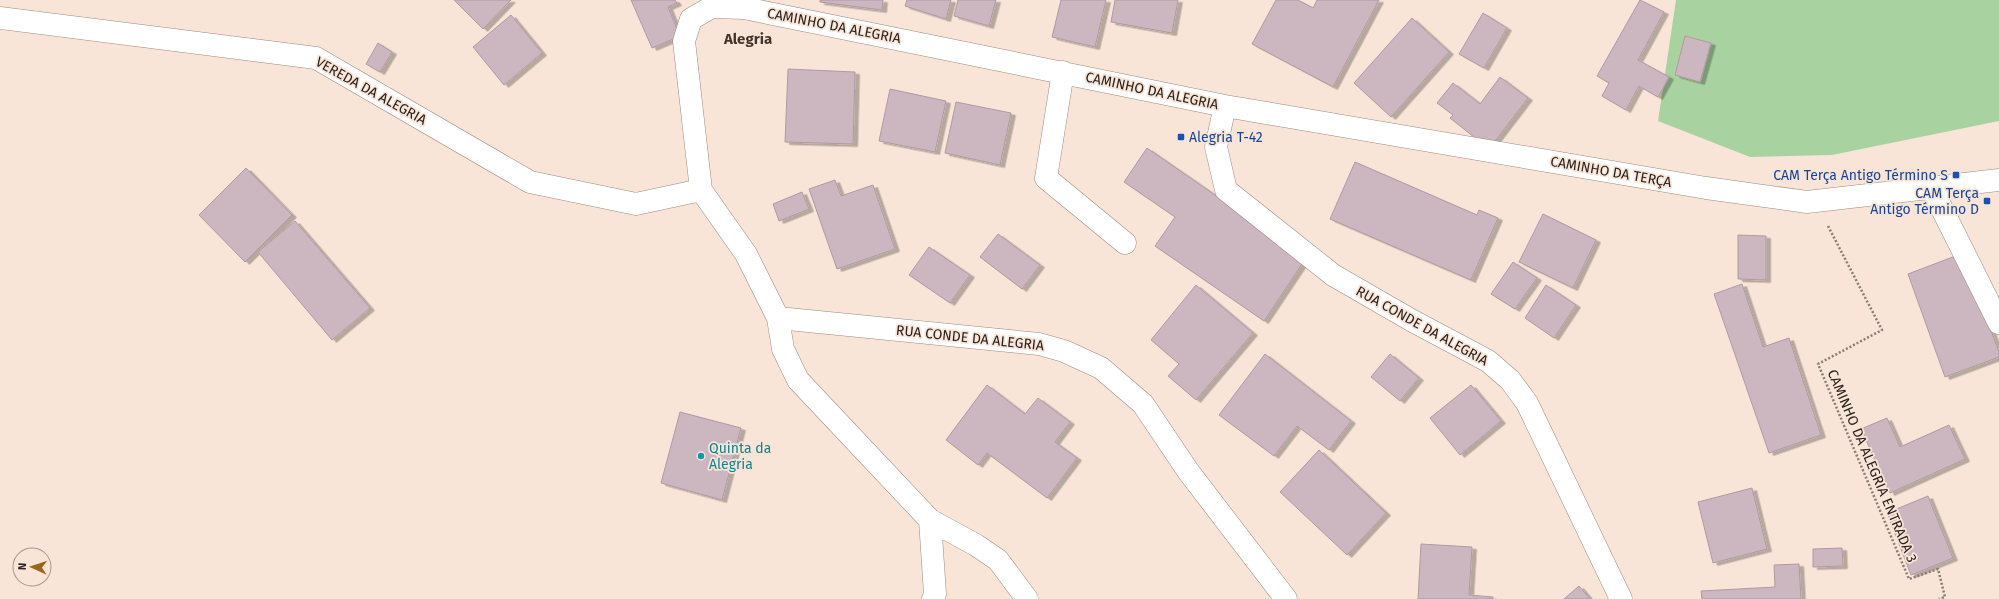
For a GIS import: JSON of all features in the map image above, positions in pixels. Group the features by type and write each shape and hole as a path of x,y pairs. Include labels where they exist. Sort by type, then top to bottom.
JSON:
{"street":[{"name":"CAMINHO DA ALEGRIA","path":"1027,599 998,560 976,545 930,520 798,380 782,349 778,318 746,254 701,190 684,41 691,20 712,7 744,8 1225,106"},
{"name":"VEREDA DA ALEGRIA","path":"0,18 316,58 530,182 636,204 701,190"},
{"path":"1063,72 1046,178 1125,243"},
{"name":"CAMINHO DA TERÇA","path":"1225,106 1698,186 1807,202 1999,180"},
{"name":"RUA CONDE DA ALEGRIA","path":"1225,106 1216,147 1226,190 1333,275 1411,320 1488,361 1510,380 1527,403 1621,599"},
{"path":"1931,187 1999,323"},
{"name":"RUA CONDE DA ALEGRIA","path":"778,318 1039,344 1064,351 1101,368 1143,404 1188,471 1286,599"},
{"path":"930,520 935,594 933,599"}],"path":[{"name":"CAMINHO DA ALEGRIA ENTRADA 3","path":"1828,226 1882,330 1818,364 1909,579 1938,570 1946,597 1939,599"}],"green space":[{"path":"1676,0 1999,0 1999,121 1832,155 1750,157 1658,121"}],"building":[{"path":"454,0 511,0 483,29"},
{"path":"631,0 675,0 677,3 668,7 680,36 652,48"},
{"path":"820,0 883,0 882,10 820,2"},
{"path":"907,0 951,0 946,19 905,6"},
{"path":"958,0 996,0 989,26 954,16"},
{"path":"1061,0 1106,0 1095,47 1052,37"},
{"path":"1115,0 1178,0 1172,33 1111,22"},
{"path":"1276,0 1298,0 1313,8 1317,0 1379,0 1333,87 1252,44"},
{"path":"1640,0 1664,12 1638,60 1669,77 1658,97 1639,86 1626,110 1602,96 1609,83 1597,76"},
{"path":"1483,13 1507,28 1484,68 1459,54"},
{"path":"511,15 542,53 504,85 473,47"},
{"path":"1412,18 1449,52 1391,117 1354,83"},
{"path":"1685,36 1711,43 1700,82 1675,75"},
{"path":"378,43 392,52 380,72 366,64"},
{"path":"788,69 855,72 853,144 785,142"},
{"path":"1500,77 1528,98 1489,149 1450,118 1453,115 1437,103 1453,83 1480,104"},
{"path":"890,89 946,101 935,152 879,141"},
{"path":"956,102 1011,113 1000,165 945,153"},
{"path":"1147,148 1306,258 1264,321 1155,246 1175,217 1124,182"},
{"path":"1355,162 1477,215 1479,210 1498,218 1471,280 1330,219"},
{"path":"246,168 292,215 245,262 199,215"},
{"path":"835,180 841,196 873,185 895,249 837,269 809,189"},
{"path":"802,192 809,209 779,221 773,204"},
{"path":"1543,214 1596,240 1573,288 1519,262"},
{"path":"295,221 370,308 332,340 258,252"},
{"path":"998,234 1040,265 1022,289 980,257"},
{"path":"1738,235 1766,236 1766,280 1738,279"},
{"path":"929,247 970,275 950,303 909,275"},
{"path":"1958,255 1976,290 1999,352 1999,357 1945,377 1908,274"},
{"path":"1513,262 1537,278 1515,309 1491,294"},
{"path":"1742,284 1763,347 1789,338 1821,435 1769,453 1714,294"},
{"path":"1196,285 1253,333 1196,400 1168,376 1179,364 1151,340"},
{"path":"1546,285 1576,305 1554,338 1525,318"},
{"path":"1265,354 1351,421 1329,450 1297,426 1274,456 1219,415"},
{"path":"1390,354 1419,378 1400,401 1371,377"},
{"path":"987,385 1025,414 1038,398 1070,422 1055,442 1077,458 1047,498 987,453 978,465 946,440"},
{"path":"1471,385 1501,421 1460,455 1430,418"},
{"name":"Quinta da Alegria","path":"680,412 741,428 722,500 661,483"},
{"path":"1887,418 1900,447 1949,425 1965,459 1890,493 1861,429"},
{"path":"1319,450 1386,513 1347,555 1280,492"},
{"path":"1752,488 1767,549 1713,563 1698,502"},
{"path":"1928,496 1953,558 1911,575 1887,513"},
{"path":"1421,544 1472,547 1469,595 1493,597 1493,599 1418,599"},
{"path":"1842,548 1843,566 1813,567 1813,549"},
{"path":"1799,564 1801,599 1702,599 1701,591 1775,587 1774,565"},
{"path":"1579,586 1590,599 1564,599"}],"place":[{"name":"Alegria T-42","path":"1181,137"},
{"name":"CAM Terça Antigo Término S","path":"1956,175"},
{"name":"CAM Terça Antigo Término D","path":"1987,201"},
{"name":"Quinta da Alegria","path":"701,456"}],"district":[{"name":"Alegria","path":"748,39"}]}
